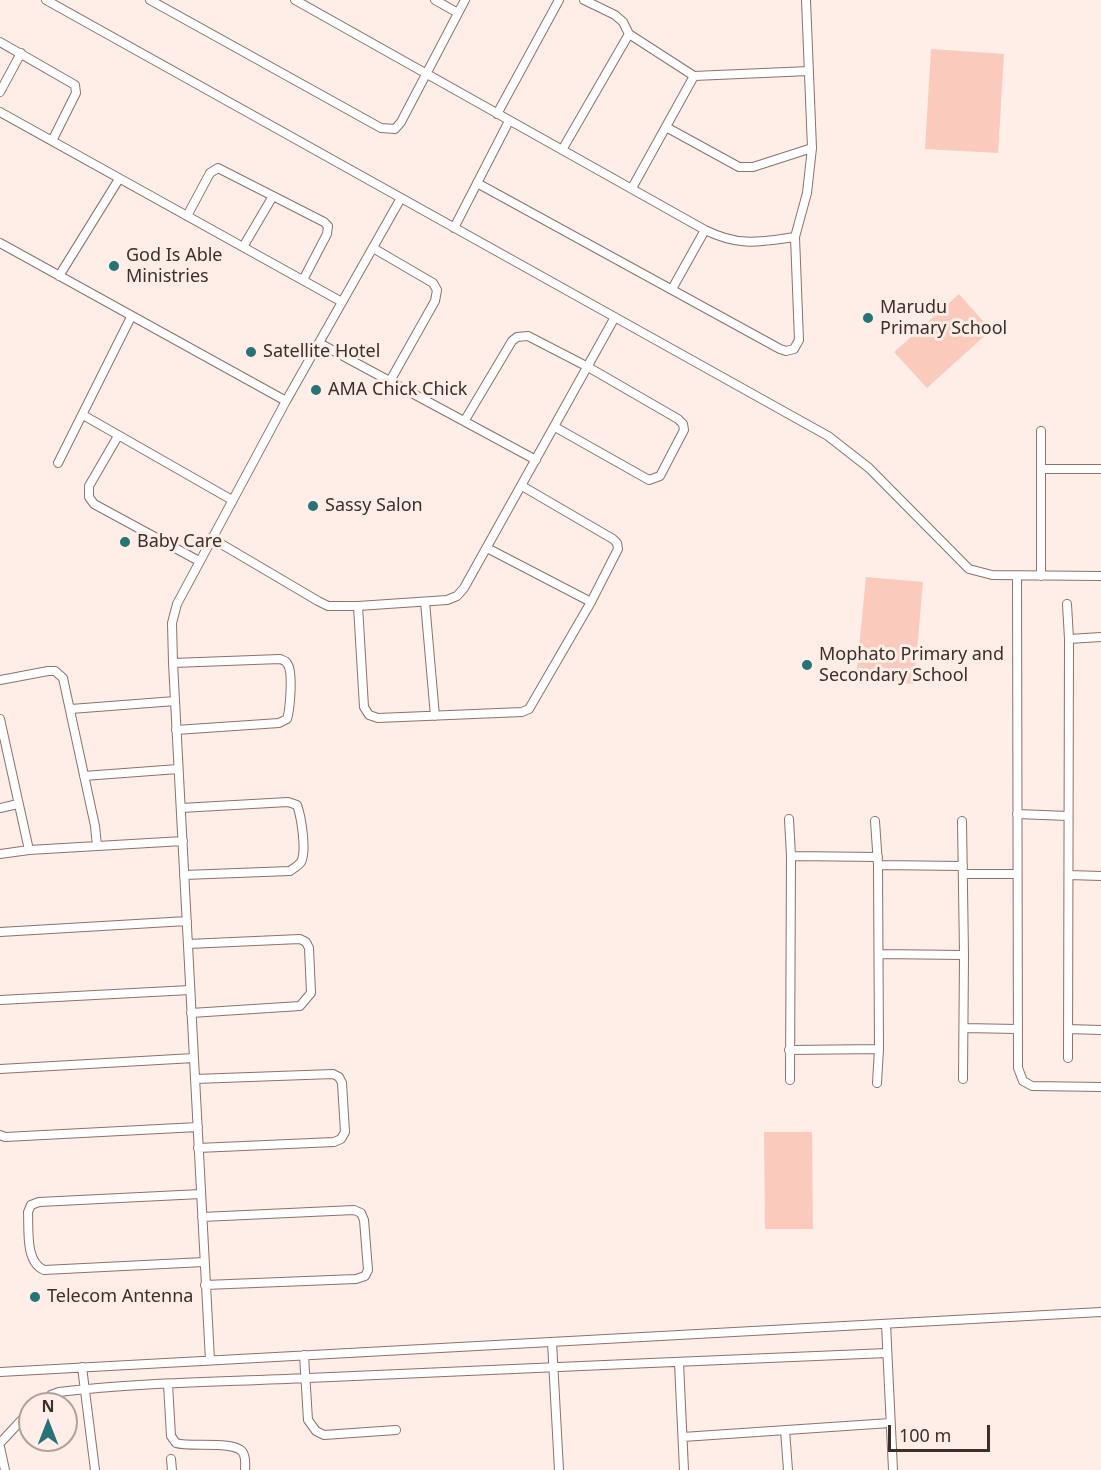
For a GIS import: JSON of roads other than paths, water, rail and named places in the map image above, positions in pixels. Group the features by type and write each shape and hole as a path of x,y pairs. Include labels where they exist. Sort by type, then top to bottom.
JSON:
{"street":[{"path":"150,0 386,129 395,129 400,124 465,0"},
{"path":"295,0 705,230 740,242 795,237"},
{"path":"435,0 458,13"},
{"path":"497,114 559,0"},
{"path":"584,0 615,15 629,34 694,76 809,71"},
{"path":"477,183 780,349 792,350 799,340 795,237 807,193 812,148 806,0"},
{"path":"50,1 828,436 868,468 969,569 984,574 1017,576 1101,576"},
{"path":"562,150 629,34"},
{"path":"0,42 75,85 75,95 51,141"},
{"path":"0,93 21,53"},
{"path":"632,188 694,76"},
{"path":"0,112 342,302"},
{"path":"454,228 509,121"},
{"path":"666,127 739,167 753,167 812,148"},
{"path":"187,216 210,173 216,168 225,170 324,222 328,226 327,234 303,280"},
{"path":"59,276 118,179"},
{"path":"243,247 273,196"},
{"path":"210,1360 172,663 173,614 211,538 286,401 401,198"},
{"path":"672,289 705,230"},
{"path":"0,243 286,401"},
{"path":"373,249 433,283 437,290 435,301 390,381"},
{"path":"58,463 131,316"},
{"path":"211,538 328,606 425,602 447,600 457,596 464,588 555,428 615,317"},
{"path":"465,420 512,341 517,337 532,337 678,419 683,424 684,430 662,472 657,478 646,479 555,428"},
{"path":"319,343 536,460"},
{"path":"83,415 232,500"},
{"path":"1041,431 1041,576"},
{"path":"118,436 89,486 90,500 199,561"},
{"path":"1042,469 1101,469"},
{"path":"358,606 364,707 369,715 378,718 435,716 529,709 618,551 617,543 522,486"},
{"path":"487,548 591,602"},
{"path":"1017,576 1018,1068 1023,1082 1032,1086 1101,1087"},
{"path":"425,602 435,716"},
{"path":"1067,604 1069,639 1068,1058"},
{"path":"1069,639 1101,637"},
{"path":"172,663 280,659 290,668 287,719 279,723 176,730"},
{"path":"0,680 48,671 55,671 63,678 95,826 97,846"},
{"path":"71,709 175,701"},
{"path":"0,719 2,739 29,850"},
{"path":"84,776 178,770"},
{"path":"181,808 288,802 297,805 300,813 304,853 301,861 290,871 184,875"},
{"path":"0,808 18,804"},
{"path":"1017,814 1068,816"},
{"path":"789,819 791,856 790,1080"},
{"path":"875,821 879,954 877,1083"},
{"path":"962,821 963,1079"},
{"path":"0,854 29,850 183,841"},
{"path":"791,856 878,861 1017,874"},
{"path":"1069,875 1101,876"},
{"path":"0,932 187,921"},
{"path":"188,944 300,939 306,942 309,948 311,993 300,1005 191,1013"},
{"path":"879,954 964,955"},
{"path":"0,1000 190,990"},
{"path":"964,1028 1017,1029"},
{"path":"1068,1029 1101,1030"},
{"path":"789,1050 879,1049"},
{"path":"0,1069 194,1058"},
{"path":"195,1079 333,1074 339,1077 342,1083 345,1132 341,1139 334,1142 198,1148"},
{"path":"0,1135 5,1137 198,1127"},
{"path":"201,1194 39,1202 31,1205 28,1212 32,1260 37,1267 44,1270 204,1262"},
{"path":"202,1216 354,1210 361,1213 364,1220 368,1270 356,1279 206,1285"},
{"path":"0,1372 1101,1312"},
{"path":"886,1324 890,1423 895,1469"},
{"path":"552,1342 559,1470"},
{"path":"68,1392 168,1384 887,1353"},
{"path":"304,1355 308,1420 316,1431 324,1434 396,1430"},
{"path":"679,1362 684,1470"},
{"path":"82,1367 95,1470"},
{"path":"168,1384 171,1436 176,1443 185,1446 231,1445 239,1448 244,1454 245,1470"},
{"path":"682,1437 890,1423"},
{"path":"5,1470 0,1445 18,1425"},
{"path":"785,1430 788,1470"},
{"path":"171,1459 172,1470"}],"place":[{"name":"God Is Able Ministries","path":"114,266"},
{"name":"Marudu Primary School","path":"868,318"},
{"name":"Satellite Hotel","path":"251,352"},
{"name":"AMA Chick Chick","path":"316,390"},
{"name":"Sassy Salon","path":"313,506"},
{"name":"Baby Care","path":"125,542"},
{"name":"Mophato Primary and Secondary School","path":"807,665"},
{"name":"Telecom Antenna","path":"35,1297"}]}
